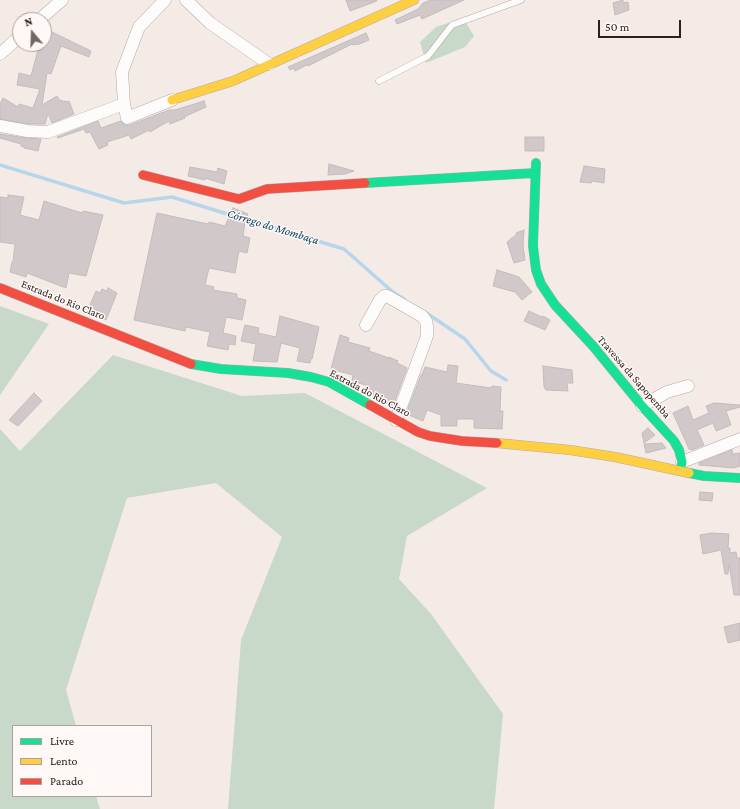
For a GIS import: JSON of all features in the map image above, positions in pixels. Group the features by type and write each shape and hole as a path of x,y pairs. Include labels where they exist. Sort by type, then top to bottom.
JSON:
{"street":[{"path":"48,12 62,0"},
{"path":"165,0 139,27 122,72 124,104 127,118 172,100 202,92 233,80 414,0"},
{"path":"186,0 210,23 269,64"},
{"path":"0,54 12,43"},
{"path":"0,126 27,131 48,132 124,104"},
{"name":"Travessa da Sapopemba","path":"536,163 533,246 536,270 541,284 555,305 593,346 642,406 674,441 679,450 681,466"},
{"path":"143,175 239,199 267,189 535,173"},
{"name":"Estrada do Rio Claro","path":"0,288 190,364 221,369 288,373 329,382 418,432 442,439 527,445 570,450 681,466 704,476 740,478"},
{"path":"366,325 380,300 387,296 422,316 427,326 427,336 396,420"},
{"path":"642,406 667,392 688,386"},
{"path":"681,466 740,439"}],"lane":[{"path":"379,81 428,56 452,25 521,0"}],"green space":[{"path":"463,18 474,36 465,47 426,63 420,42 436,27"},
{"path":"0,306 49,324 0,395"},
{"path":"113,355 242,396 305,393 487,488 407,536 399,579 431,614 503,714 494,809 228,809 241,640 282,537 216,483 127,498 66,690 76,725 12,725 12,797 96,797 100,809 0,809 0,429 20,451"}],"building":[{"path":"346,0 377,0 377,1 350,11"},
{"path":"431,0 464,0 422,19 420,15 397,24 395,20 418,9 423,3"},
{"path":"623,0 623,3 628,2 629,10 615,15 613,3"},
{"path":"52,32 91,51 89,57 61,46 51,74 47,73 42,105 57,96 60,101 69,101 74,114 52,123 48,113 45,124 28,124 0,119 0,104 3,98 18,107 19,104 33,108 40,89 17,85 19,73 31,76 37,52 52,52"},
{"path":"366,33 369,40 357,45 352,44 295,71 294,68 290,70 288,67"},
{"path":"204,101 206,107 184,117 185,118 170,124 169,121 150,132 149,130 131,139 129,135 107,142 108,145 99,149 90,132 86,133 84,129 58,138 57,137 98,121 101,128 121,121 125,125 130,125 169,110 175,110"},
{"path":"0,134 41,139 38,151 24,148 21,144 0,138"},
{"path":"525,137 544,137 544,151 525,151"},
{"path":"329,164 354,171 345,174 328,175"},
{"path":"584,166 605,169 604,183 592,181 591,183 580,182"},
{"path":"190,167 217,172 218,168 227,171 224,184 205,178 205,180 188,176"},
{"path":"8,195 24,197 20,215 39,220 44,201 82,213 83,211 103,215 86,276 69,273 66,288 27,273 26,277 10,272 15,244 0,242 0,197 8,198"},
{"path":"233,208 248,214 243,236 250,238 247,253 239,251 235,273 209,268 205,285 214,287 213,290 237,294 237,298 246,300 242,320 226,317 223,333 236,336 235,345 229,344 228,350 207,346 210,332 186,327 185,331 134,320 157,213 208,224 209,222 225,226"},
{"path":"524,230 523,246 525,260 514,263 507,242 517,234 516,233"},
{"path":"497,270 519,277 532,292 522,300 515,292 493,286"},
{"path":"108,288 117,293 106,320 87,312 96,291 100,293 102,289 107,291"},
{"path":"529,311 550,320 545,330 524,321"},
{"path":"280,316 319,327 310,363 297,361 300,348 281,343 277,362 253,361 256,344 241,341 245,325 259,328 258,333 276,337"},
{"path":"340,335 349,338 348,342 370,348 369,351 398,361 397,363 407,368 393,406 364,390 366,385 352,381 353,375 331,369"},
{"path":"448,365 458,366 456,383 491,388 492,386 501,387 500,411 503,411 502,429 474,428 474,419 457,419 457,426 441,426 441,415 427,410 423,421 406,414 425,367 447,372"},
{"path":"543,366 572,370 573,383 567,383 568,391 546,390 544,387"},
{"path":"34,393 42,401 18,426 9,420"},
{"path":"714,403 740,405 740,407 726,411 731,425 716,431 713,423 697,430 704,445 692,450 689,449 673,413 688,406 693,420 709,413 706,406"},
{"path":"648,428 655,435 644,443 642,433"},
{"path":"662,443 666,448 646,453 644,444"},
{"path":"732,450 733,454 740,453 740,466 734,468 699,465 699,463"},
{"path":"700,492 713,493 712,501 699,500"},
{"path":"712,533 729,534 728,548 730,548 730,553 736,552 737,558 740,558 740,595 734,595 729,564 728,574 725,574 721,550 703,554 700,535"},
{"path":"740,623 740,640 728,643 724,627"}],"waterway":[{"name":"Córrego do Mombaça","path":"0,165 124,203 172,197 234,216"},
{"name":"Córrego do Mombaça","path":"241,218 344,249 394,293 404,299"},
{"name":"Córrego do Mombaça","path":"425,312 465,339 491,371 506,380"}],"traffic: fast":[{"path":"536,163 533,246 536,270 541,284 555,305 593,346 642,406 674,441 679,450 682,462 680,471"},
{"path":"365,183 535,173"},
{"path":"191,364 221,369 288,373 311,377 329,382 370,405"},
{"path":"689,473 704,476 740,478"}],"traffic: slow":[{"path":"172,100 233,81 414,0"},
{"path":"497,443 570,450 615,457 689,473"}],"traffic: jam":[{"path":"143,175 239,199 267,189 365,183"},
{"path":"0,288 191,364"},
{"path":"370,405 418,432 430,436 462,441 497,443"}]}
